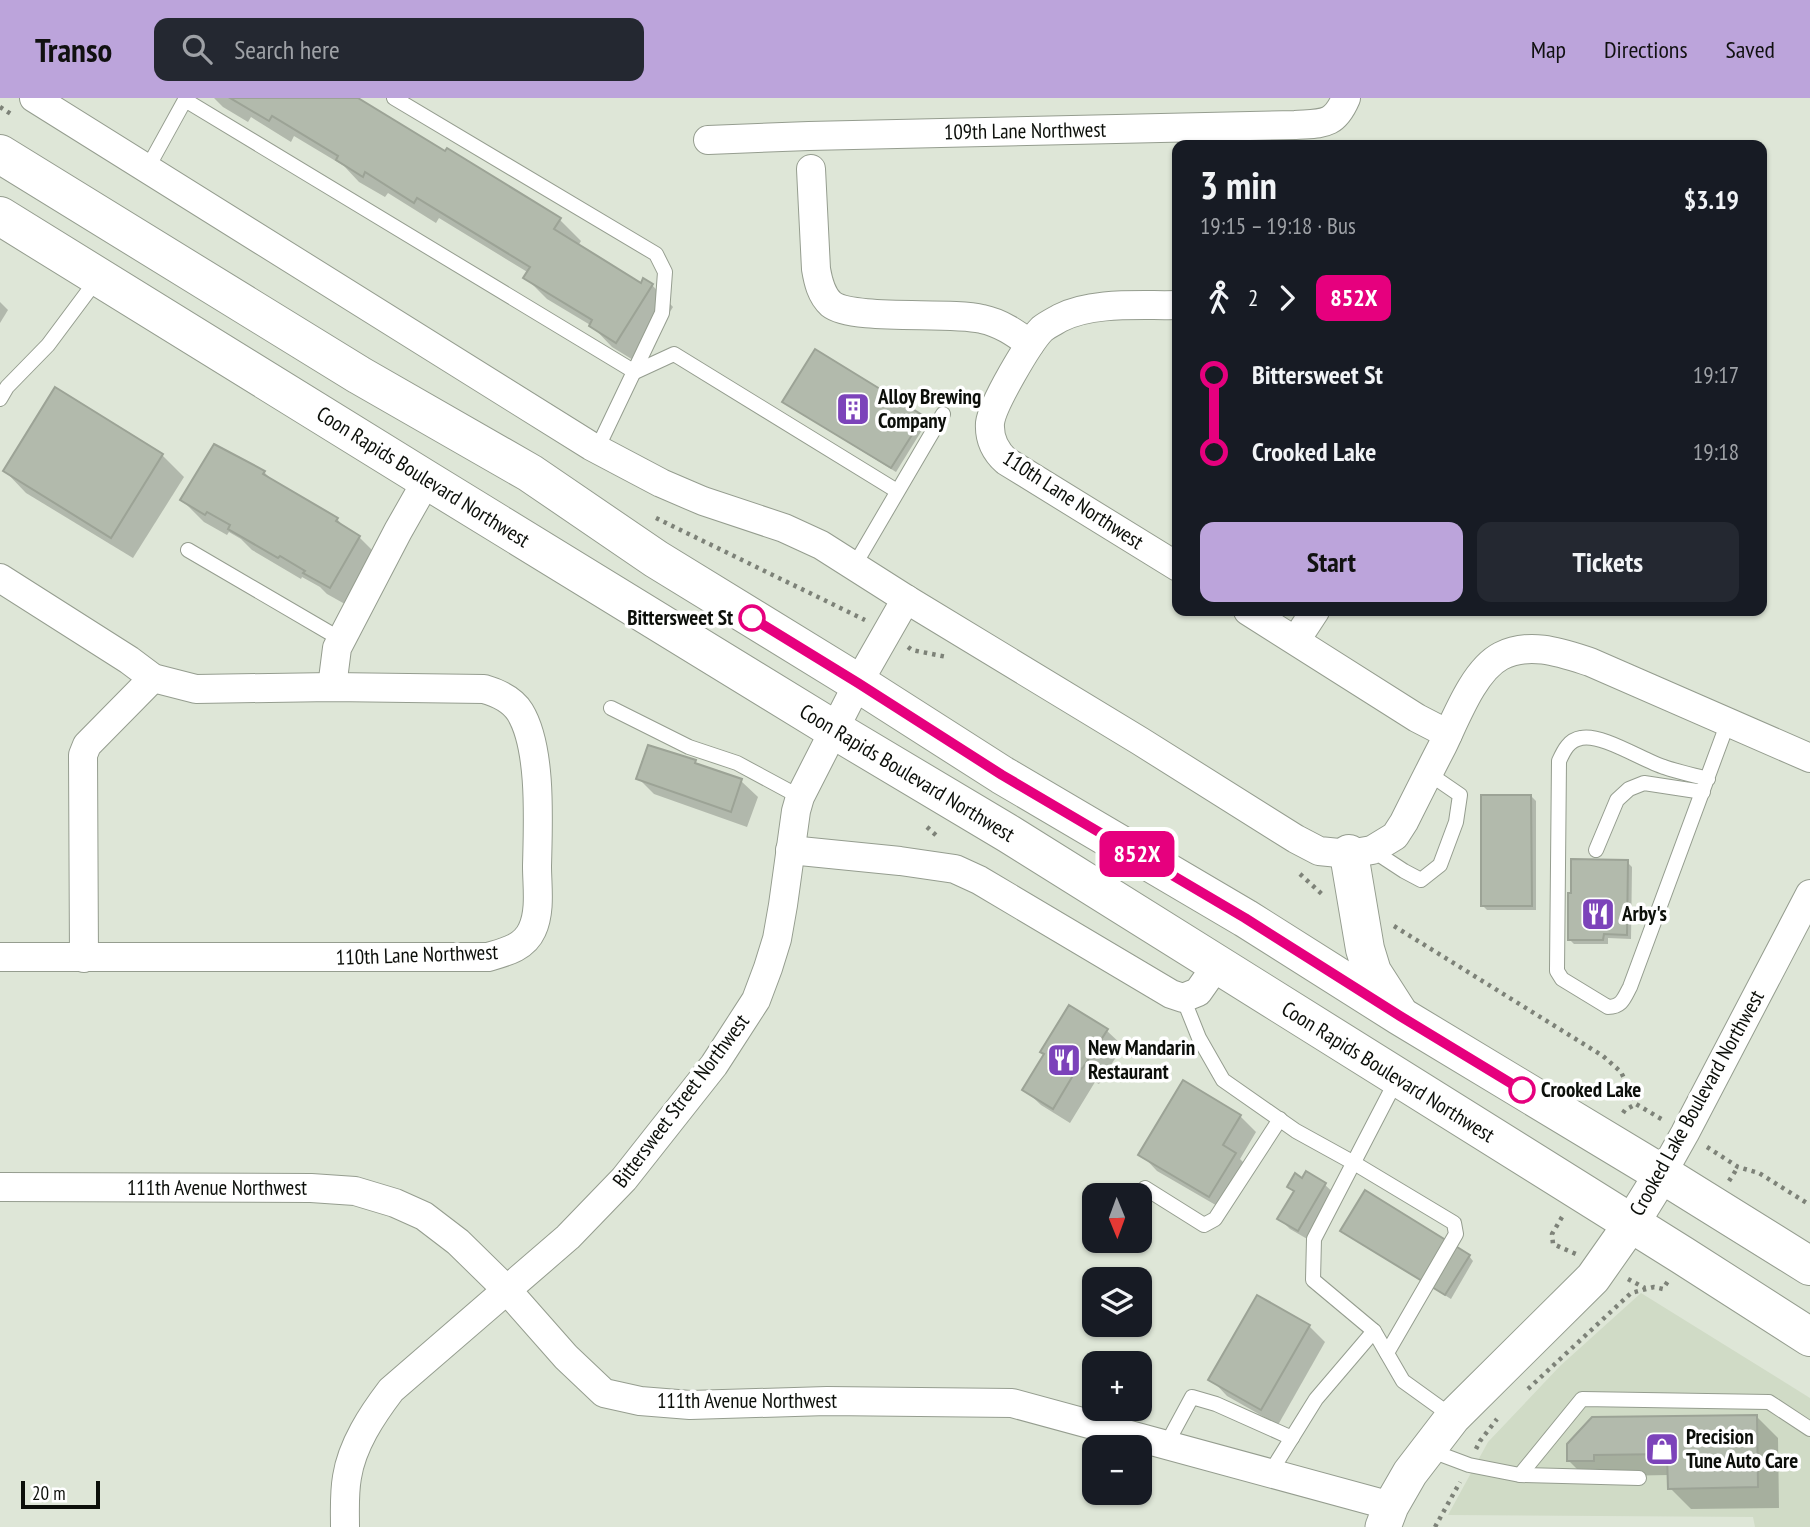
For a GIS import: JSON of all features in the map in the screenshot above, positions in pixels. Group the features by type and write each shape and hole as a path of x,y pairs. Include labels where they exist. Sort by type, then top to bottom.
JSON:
{"main road":[{"path":"0,154 359,375 530,473 656,559 1002,775 1245,918 1400,1016 1810,1266"},
{"name":"Coon Rapids Boulevard Northwest","path":"0,216 427,480 1009,834 1810,1337"},
{"path":"1361,852 1365,949 1372,972 1400,1016"}],"street":[{"path":"34,98 597,449 661,483 703,501 784,528 821,545 1319,851 1361,852 1395,836 1483,671 1499,657 1523,650 1554,650 1590,662 1810,758"},
{"name":"109th Lane Northwest","path":"708,140 809,135 1320,124 1332,119 1343,105"},
{"path":"811,169 816,269 824,295 832,305 853,312 981,318 1010,329 1030,344 1043,328 1082,310 1111,306 1172,305"},
{"name":"110th Lane Northwest","path":"1030,344 993,413 990,425 996,452 1006,461 1172,563"},
{"path":"332,687 337,648 427,480"},
{"name":"110th Lane Northwest","path":"0,578 153,678 196,689 484,689 503,695 518,709 527,728 538,796 537,911 532,930 523,943 509,952 488,957 0,957"},
{"name":"Bittersweet Street Northwest","path":"345,1527 347,1475 356,1449 374,1413 391,1390 568,1237 624,1179 714,1065 757,1000 777,939 800,797 858,683 906,599"},
{"path":"1256,616 1417,718 1448,734"},
{"path":"1296,640 1312,616"},
{"path":"84,958 83,755 87,745 153,678"},
{"path":"790,850 955,869 979,880 1171,994 1184,998 1198,992 1217,965"},
{"name":"Crooked Lake Boulevard Northwest","path":"1387,1517 1410,1473 1453,1417 1581,1290 1603,1264 1662,1174 1685,1133 1810,894"},
{"name":"111th Avenue Northwest","path":"0,1187 297,1188 355,1191 395,1203 424,1216 458,1241 506,1289 566,1357 604,1393 640,1401 690,1405 827,1401 1012,1403 1270,1473 1387,1517"}],"lane":[{"path":"394,98 656,254 665,272 662,313 597,449"},
{"path":"147,169 186,99 635,372"},
{"path":"0,399 7,387 48,345 99,277"},
{"path":"635,372 674,354 897,491"},
{"path":"854,566 943,414"},
{"path":"188,551 342,640"},
{"path":"611,708 690,747 737,763 800,797"},
{"path":"1705,785 1599,739 1583,737 1572,741 1559,761 1557,971 1562,979 1608,1007 1621,1004 1630,987 1705,785 1728,722"},
{"path":"1361,852 1421,880 1440,865 1456,822 1460,795 1428,772"},
{"path":"1596,850 1617,800 1629,789 1644,783 1705,785"},
{"path":"1184,998 1199,1038 1223,1080 1296,1130 1454,1223 1456,1234 1387,1353"},
{"path":"1398,1078 1314,1239 1313,1280 1374,1331 1403,1381 1453,1417"},
{"path":"1152,1193 1204,1226 1215,1219 1280,1119"},
{"path":"1270,1473 1316,1399 1374,1331"},
{"path":"1166,1444 1192,1397 1216,1404 1292,1438"},
{"path":"1520,1475 1581,1399 1769,1402 1810,1429"},
{"path":"1429,1450 1469,1465 1520,1475 1639,1478"}],"path":[{"path":"1388,922 1603,1056 1620,1072 1636,1104"},
{"path":"1728,1161 1759,1173 1810,1205"},
{"path":"1522,1394 1631,1293 1654,1287 1663,1289"},
{"path":"1435,1527 1480,1441 1505,1410"}],"shaded area":[{"path":"1641,1293 1810,1398 1810,1527 1755,1527 1753,1517 1448,1515 1488,1442 1560,1366"}],"building":[{"path":"230,98 358,98 445,151 447,148 561,218 554,229 641,283 643,278 653,284 616,343 589,326 592,320 523,278 530,267 417,198 414,203 365,172 363,177 336,160 338,156 272,116 269,121"},
{"name":"Alloy Brewing Company","path":"815,349 924,416 891,468 782,402"},
{"path":"55,387 163,454 111,538 3,471"},
{"path":"214,444 265,471 263,474 338,518 336,521 360,536 330,588 280,556 278,558 228,529 230,525 207,512 205,515 180,500"},
{"path":"648,745 696,760 695,763 742,779 731,812 636,779"},
{"path":"1481,795 1531,795 1532,906 1481,906"},
{"name":"Arby's","path":"1571,859 1628,860 1627,935 1604,934 1603,940 1568,940"},
{"name":"New Mandarin Restaurant","path":"1069,1005 1108,1029 1082,1069 1078,1067 1053,1109 1022,1090 1044,1054 1040,1052"},
{"path":"1183,1080 1241,1115 1223,1145 1236,1153 1209,1197 1138,1155"},
{"path":"1306,1171 1326,1183 1298,1231 1277,1219 1294,1191 1287,1187 1295,1173 1302,1178"},
{"path":"1365,1190 1470,1255 1445,1295 1340,1231"},
{"path":"1257,1295 1310,1325 1261,1410 1208,1380"},
{"name":"Precision Tune Auto Care","path":"1757,1415 1758,1487 1668,1489 1667,1454 1594,1455 1594,1461 1567,1461 1567,1444 1592,1417"}],"bus line":[{"name":"852X","path":"752,618 1002,775 1245,918 1522,1090"}],"place":[{"name":"Alloy Brewing Company","path":"853,409"},
{"name":"Bittersweet St","path":"752,618"},
{"name":"Arby's","path":"1598,914"},
{"name":"New Mandarin Restaurant","path":"1064,1060"},
{"name":"Crooked Lake","path":"1522,1090"},
{"name":"Precision Tune Auto Care","path":"1662,1449"}]}
